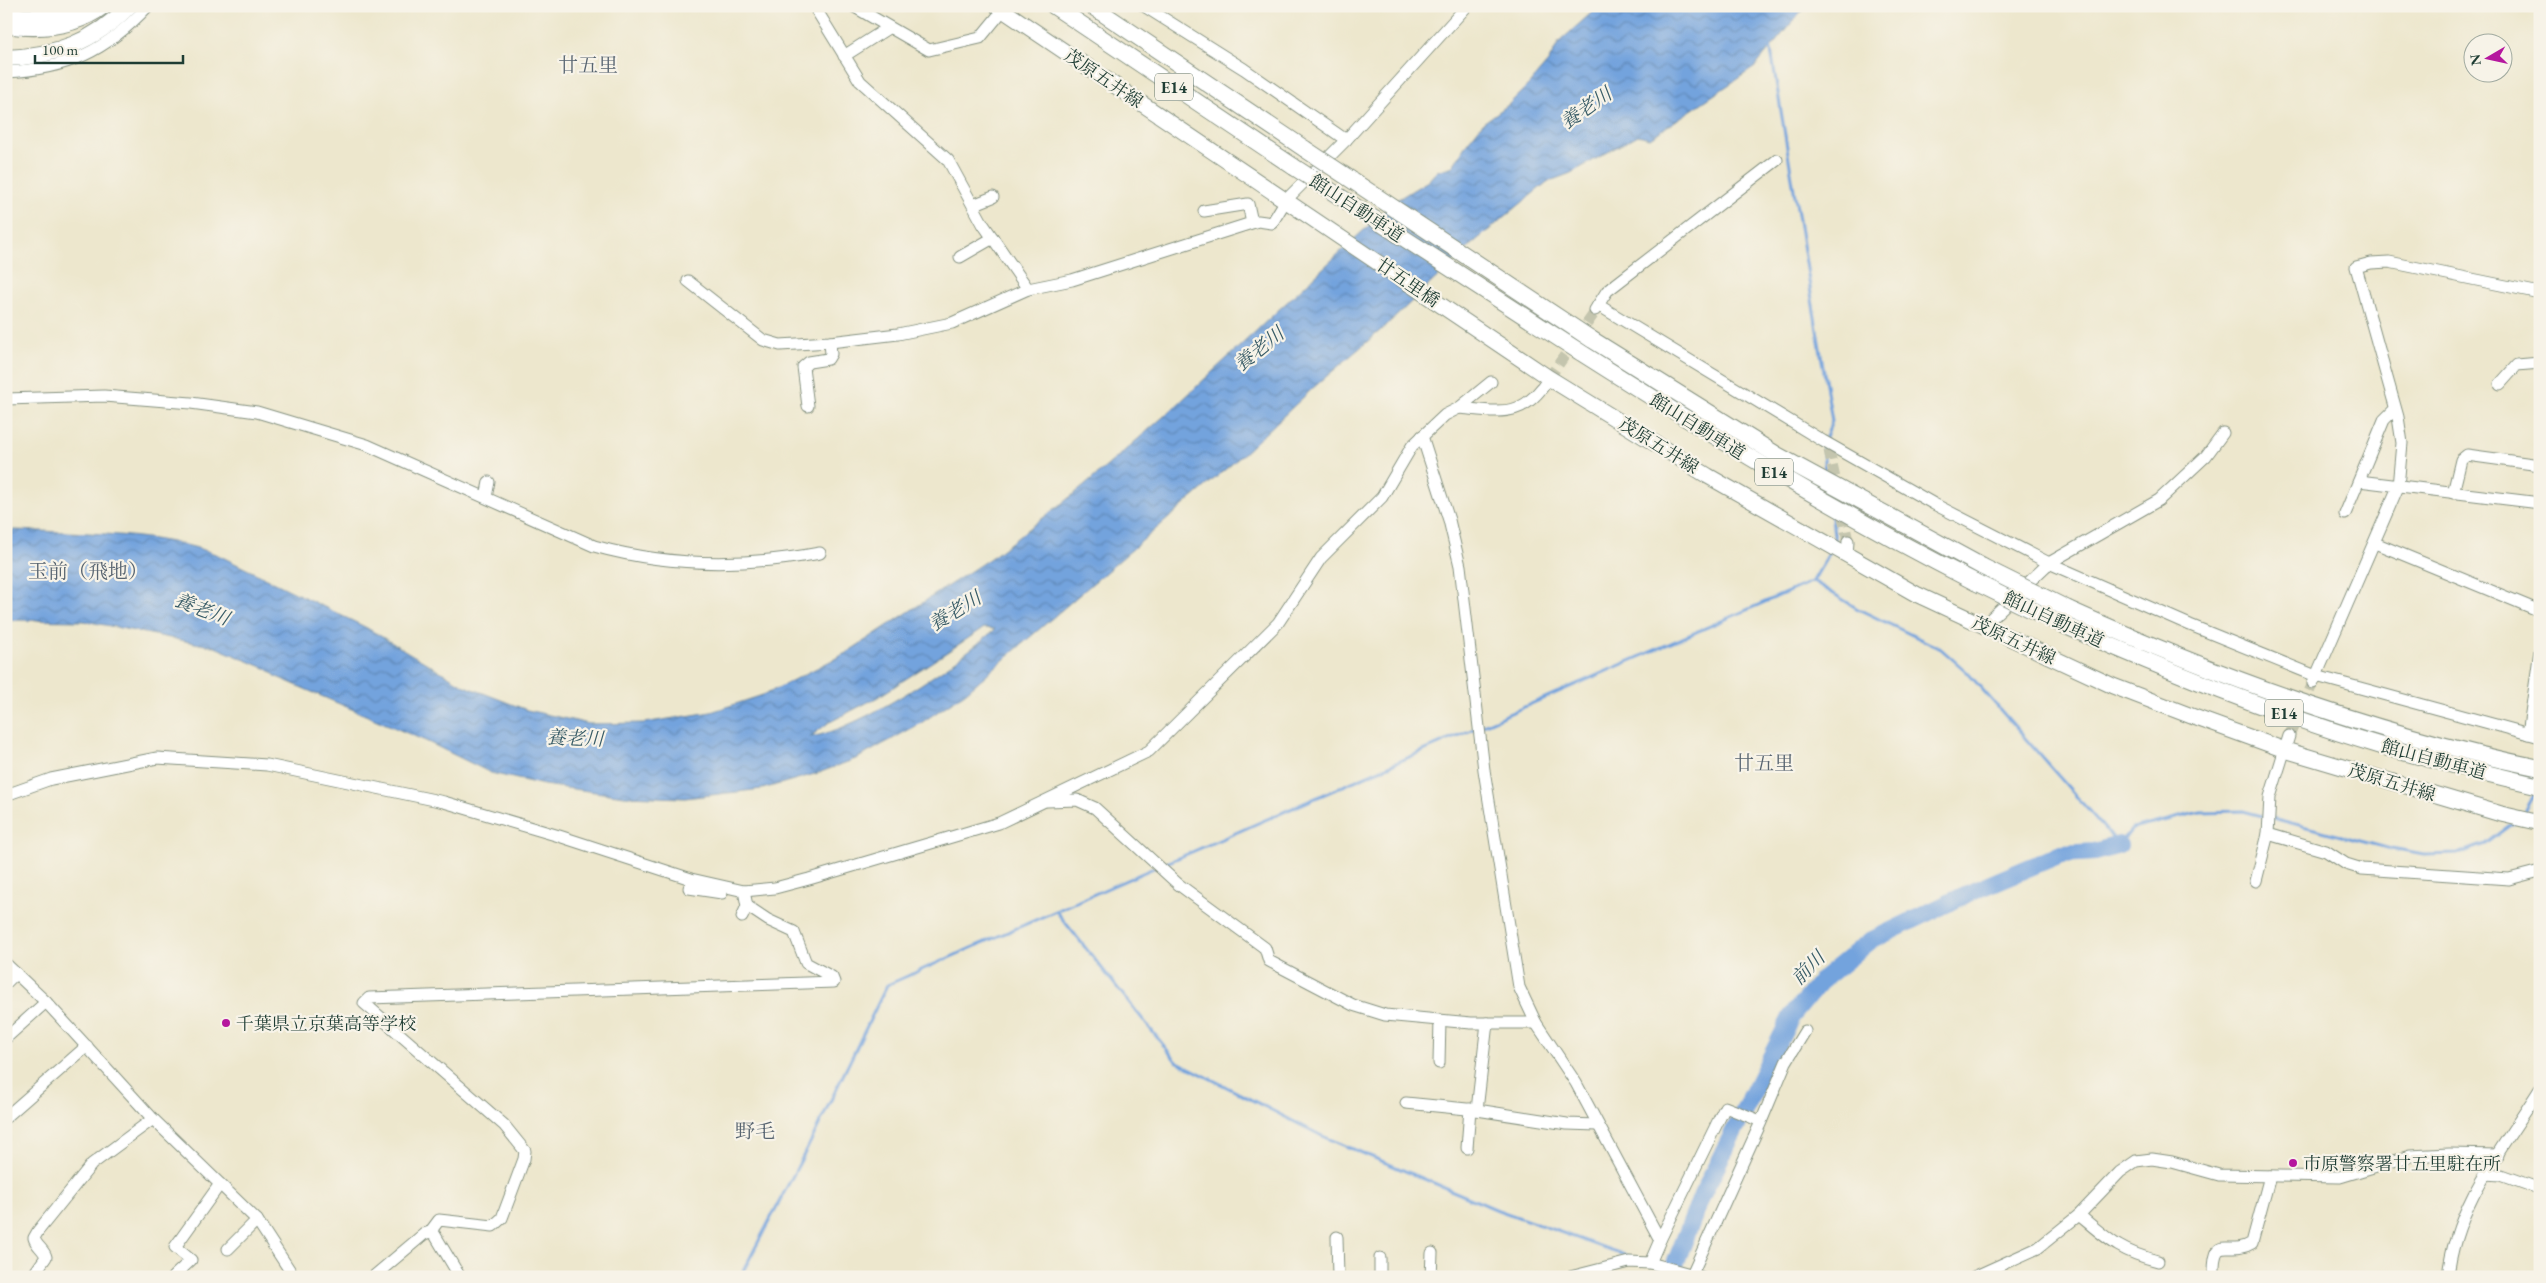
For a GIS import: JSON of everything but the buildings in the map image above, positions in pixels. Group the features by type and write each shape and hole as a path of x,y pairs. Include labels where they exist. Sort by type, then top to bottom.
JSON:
{"highway":[{"path":"6,13 24,16 51,14 79,6"},
{"path":"6,25 32,27 64,24 86,16 104,6"},
{"path":"6,58 37,56 79,44 103,30 129,6"},
{"name":"館山自動車道","path":"1054,6 1294,167 1580,352 1770,470 1909,549 2068,608 2183,658 2260,687 2388,730 2540,768"},
{"name":"館山自動車道","path":"1092,6 1591,339 1777,454 2059,623 2175,673 2313,723 2385,746 2540,786"}],"main road":[{"name":"茂原五井線","path":"1000,8 1286,200"},
{"name":"廿五里橋","path":"1286,200 1530,364"},
{"name":"茂原五井線","path":"1530,364 1549,378 1708,476 1916,594 2113,686 2501,814 2540,823"}],"street":[{"path":"6,72 35,70 77,60 116,38 148,6"},
{"path":"814,6 860,81 948,160 993,238 1028,289"},
{"path":"853,6 888,28 929,50 980,38 1000,8"},
{"path":"1144,6 1244,69 1346,140"},
{"path":"688,281 763,340 780,345 830,342 889,335 952,323 1028,289 1072,280 1252,222 1272,223 1286,200 1346,140 1467,6"},
{"path":"844,56 888,28"},
{"path":"1777,160 1607,290 1596,308 1829,447 1934,504 2049,563 2314,679 2534,736 2540,650"},
{"path":"973,205 993,196"},
{"path":"1204,212 1248,204 1252,222"},
{"path":"960,257 993,238"},
{"path":"2314,679 2398,487 2402,443 2395,409 2356,267 2371,263 2389,262 2540,292"},
{"path":"808,406 803,367 809,362 828,359 832,354 830,342"},
{"path":"2500,384 2517,365 2540,363"},
{"path":"1459,408 1505,413 1525,406 1549,378"},
{"path":"690,888 746,898 922,846 999,823 1043,802 1054,794 1149,751 1278,623 1321,558 1382,497 1407,453 1422,436 1445,415 1459,408 1490,382"},
{"path":"6,399 104,396 191,403 257,412 367,445 594,546 647,557 719,564 778,560 820,553"},
{"path":"2345,514 2384,420 2395,409"},
{"path":"1983,626 2049,563 2159,500 2206,456 2223,433"},
{"path":"1422,436 1449,520 1460,566 1484,770 1519,987 1536,1023 1576,1083 1660,1240"},
{"path":"2453,493 2461,460 2467,455 2540,465"},
{"path":"2359,481 2540,503"},
{"path":"486,497 489,482"},
{"path":"1848,541 1848,556"},
{"path":"2375,543 2540,610"},
{"path":"2256,881 2268,834 2270,797 2287,743"},
{"path":"6,795 51,779 158,758 267,765 444,802 746,898 768,920 794,932 806,963 832,977 834,982 370,998 364,1003 504,1125 525,1151 524,1159 502,1218 493,1226 439,1220 430,1232 424,1234 373,1277"},
{"path":"1043,802 1077,800 1095,808 1178,884 1265,948 1269,961 1354,1004 1385,1015 1487,1023 1536,1023"},
{"path":"2268,834 2326,851 2346,864 2362,869 2509,879 2540,871"},
{"path":"742,917 746,898"},
{"path":"6,964 46,1002 153,1120 257,1220 294,1277"},
{"path":"6,983 16,973"},
{"path":"6,1038 46,1002"},
{"path":"1439,1063 1440,1020"},
{"path":"1467,1148 1487,1023"},
{"path":"1570,1277 1621,1263 1650,1263 1696,1275 1786,1062 1805,1031"},
{"path":"6,1117 87,1046"},
{"path":"2448,1277 2454,1238 2465,1208 2540,1089"},
{"path":"1406,1103 1474,1109 1567,1124 1598,1125"},
{"path":"1650,1263 1725,1107 1758,1120"},
{"path":"32,1277 46,1257 34,1238 38,1231 92,1164 153,1120"},
{"path":"1974,1277 2038,1248 2079,1215 2120,1172 2136,1162 2152,1159 2172,1162 2219,1175 2340,1177 2410,1156 2449,1154 2498,1155"},
{"path":"2486,1174 2501,1175 2540,1189"},
{"path":"2214,1277 2214,1261 2217,1250 2247,1246 2252,1243 2270,1176"},
{"path":"173,1277 191,1260 175,1247 220,1184"},
{"path":"2079,1215 2118,1248 2133,1255 2158,1261"},
{"path":"228,1249 257,1220"},
{"path":"430,1232 435,1236 460,1277"},
{"path":"1337,1237 1338,1277"},
{"path":"1431,1277 1432,1253"},
{"path":"1380,1258 1380,1277"}],"water":[{"name":"養老川","path":"1599,6 1808,6 1797,16 1755,67 1650,138 1638,135 1571,173 1547,182 1473,243 1389,323 1313,388 1241,456 965,693 921,723 858,758 818,773 762,789 685,798 625,796 544,785 491,773 428,742 277,677 267,669 215,647 85,621 6,620 6,531 118,535 171,542 195,547 218,555 367,628 465,686 527,710 589,724 644,723 711,712 766,694 846,653 995,555 1083,487 1178,404 1395,201 1428,181 1437,171 1453,166 1467,143 1483,123 1508,105 1530,83 1548,62 1559,42","holes":["984,628 995,629 933,676 880,709 831,732 810,737 828,723 878,697"]}],"waterway":[{"path":"1770,44 1832,421 1825,439"},
{"path":"1823,445 1825,476"},
{"path":"1831,511 1835,542"},
{"path":"1162,865 1813,581 1831,550"},
{"path":"1813,581 1858,609 1941,649 1967,672 2119,845 2132,829 2200,812 2243,811 2266,817"},
{"path":"2523,815 2537,790"},
{"path":"2272,818 2391,849 2424,855 2457,854 2486,844 2515,822"},
{"name":"前川","path":"1670,1277 1702,1195 1791,1017 1820,982 1870,941 1967,894 2061,854 2095,852 2119,845"},
{"path":"740,1277 812,1139 887,985 1156,867"},
{"path":"1056,911 1176,1061 1322,1136 1498,1210 1630,1257"}],"tunnel":[{"path":"1549,378 1595,312"},
{"path":"1829,450 1848,541"},
{"path":"2289,736 2313,683"}],"place":[{"name":"千葉県立京葉高等学校","path":"226,1023"},
{"name":"市原警察署廿五里駐在所","path":"2293,1163"}],"district":[{"name":"廿五里","path":"588,65"},
{"name":"玉前（飛地）","path":"88,571"},
{"name":"廿五里","path":"1764,763"},
{"name":"野毛","path":"755,1131"}]}
